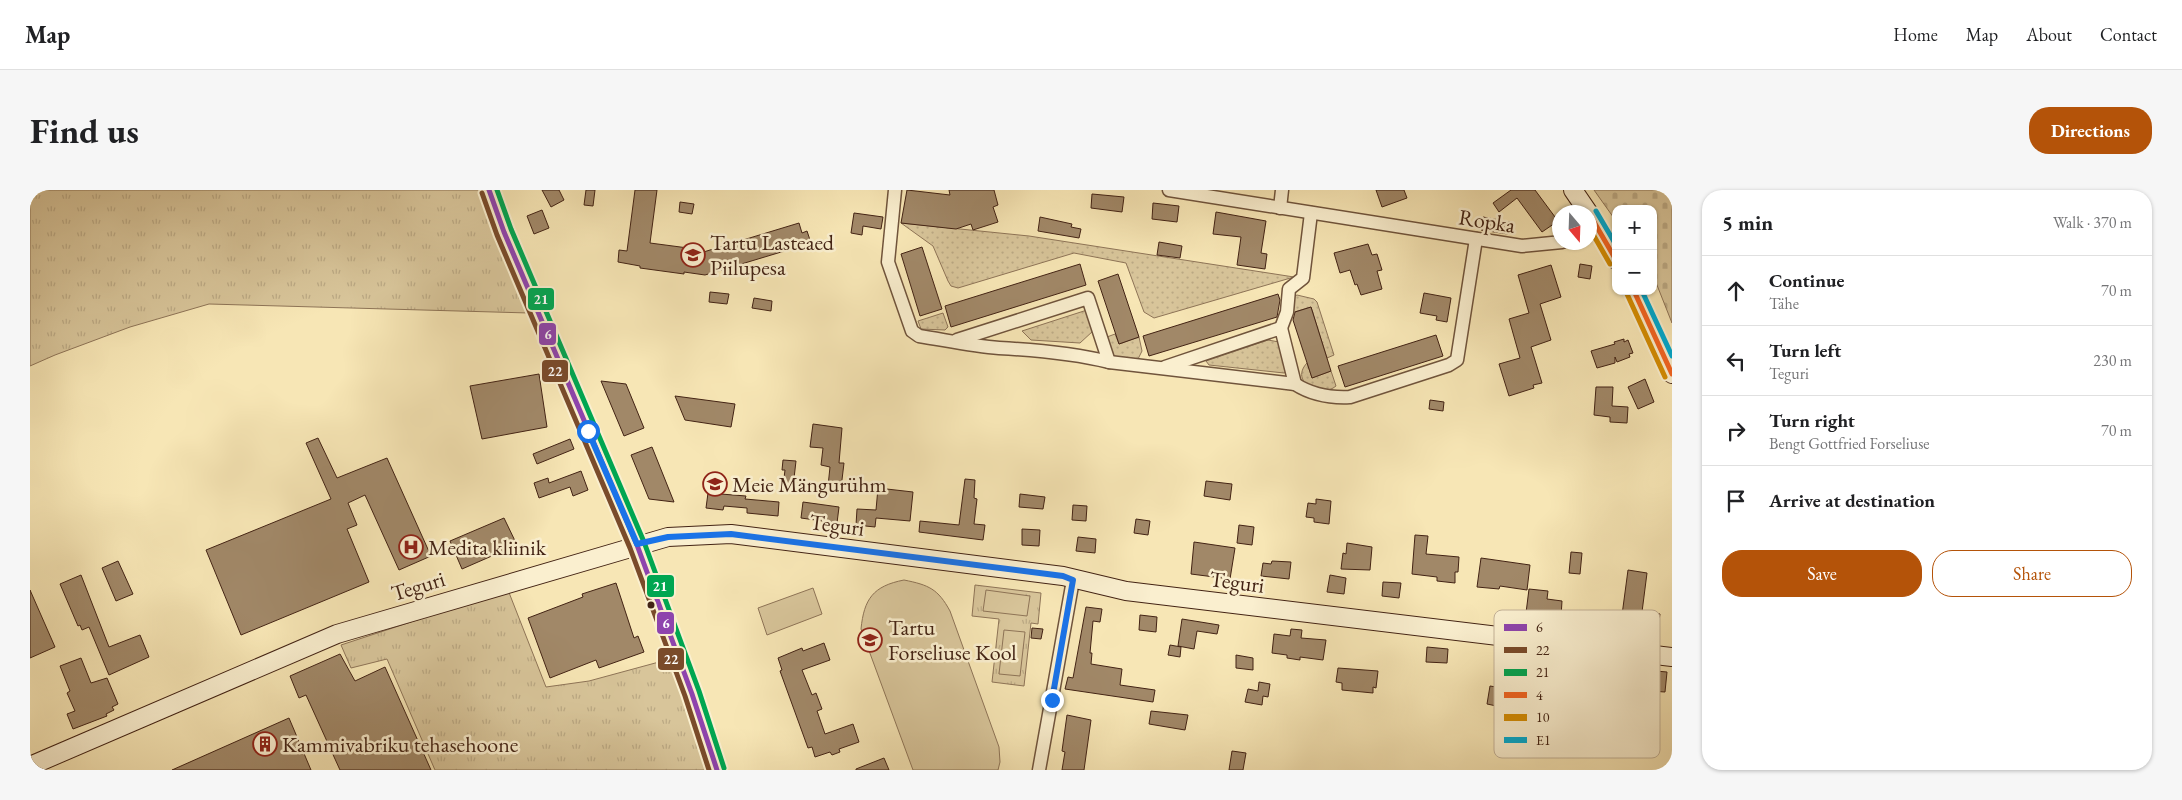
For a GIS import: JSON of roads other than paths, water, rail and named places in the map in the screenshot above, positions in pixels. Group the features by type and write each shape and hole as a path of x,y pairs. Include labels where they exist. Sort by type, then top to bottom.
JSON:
{"street":[{"path":"490,190 504,232 637,544 692,694 717,770"},
{"path":"895,190 888,262 912,331 919,336 1093,358 1110,362 1295,384 1307,392 1334,398 1350,397 1450,365 1457,360 1476,239"},
{"name":"Ropka","path":"1169,190 1522,246 1552,243"},
{"path":"1280,208 1282,190"},
{"path":"1573,190 1581,205"},
{"path":"1295,384 1281,328 1287,312 1289,290 1303,278 1311,213"},
{"path":"1597,232 1612,254"},
{"path":"1636,295 1672,374"},
{"path":"953,341 1088,298 1110,362"},
{"path":"1161,368 1281,328"},
{"name":"Teguri","path":"30,766 337,634 637,544 668,537 731,534 1063,576 1073,580 1145,593 1494,635"},
{"path":"1039,770 1073,580"}],"place":[{"name":"Tartu Lasteaed Piilupesa","path":"693,255"},
{"name":"Meie Mängurühm","path":"715,484"},
{"name":"Medita kliinik","path":"411,547"},
{"name":"Tartu Forseliuse Kool","path":"870,640"},
{"name":"Kammivabriku tehasehoone","path":"265,744"}]}
